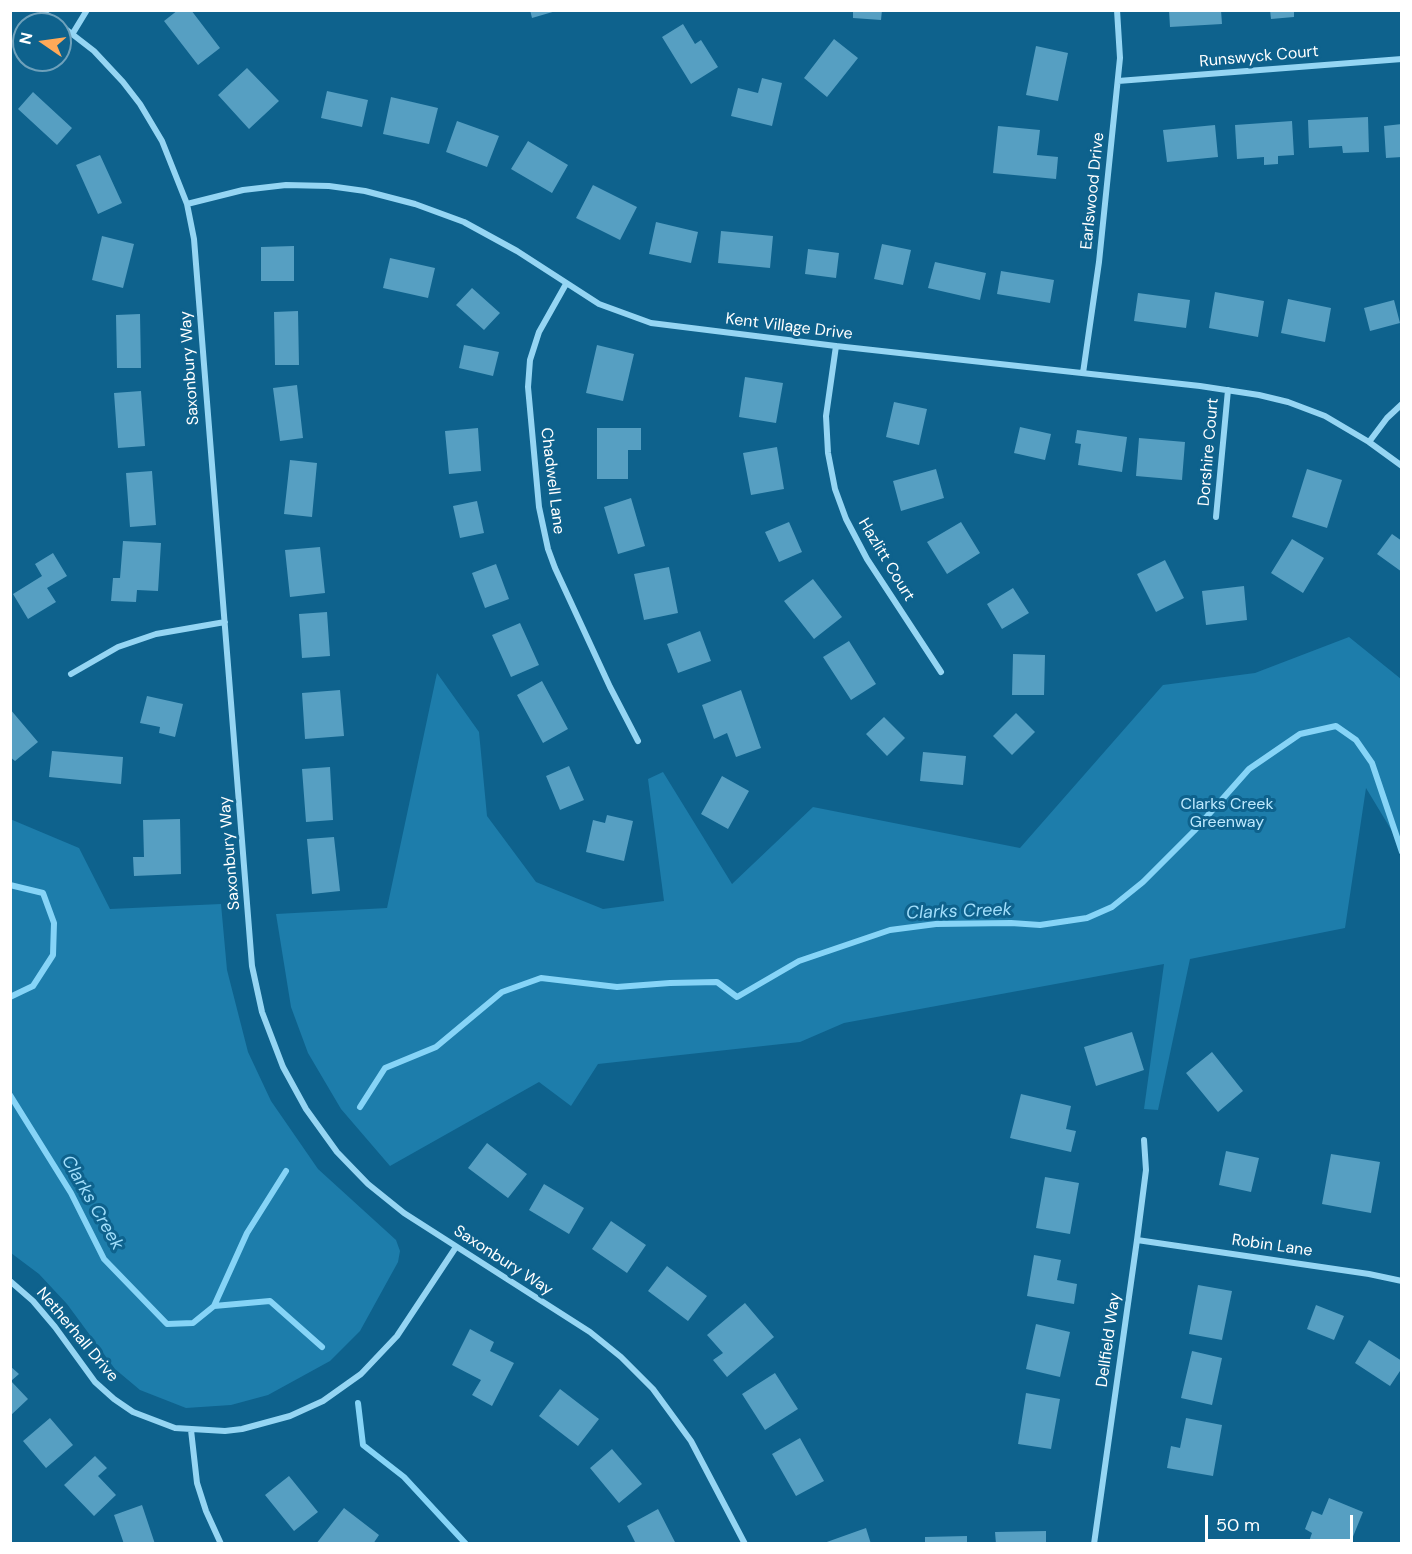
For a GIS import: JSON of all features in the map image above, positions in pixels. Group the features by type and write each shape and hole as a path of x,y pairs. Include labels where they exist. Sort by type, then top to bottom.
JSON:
{"street":[{"name":"Saxonbury Way","path":"41,10 94,51 140,104 162,141 187,204 195,239 252,966 262,1012 283,1067 306,1109 352,1168 404,1213 590,1332 621,1357 653,1389 691,1441 745,1544"},
{"path":"73,33 87,10"},
{"name":"Earlswood Drive","path":"1083,373 1099,262 1118,81 1120,58 1117,10"},
{"name":"Runswyck Court","path":"1118,81 1401,59"},
{"name":"Kent Village Drive","path":"187,204 243,190 286,185 329,186 365,191 416,204 464,222 517,251 599,304 651,323 1228,390 1288,402 1325,416 1369,442 1401,466"},
{"name":"Chadwell Lane","path":"566,284 539,332 530,360 528,387 539,507 548,549 555,568 610,687 638,741"},
{"name":"Hazlitt Court","path":"836,346 826,416 828,453 835,489 846,519 867,559 941,672"},
{"name":"Dorshire Court","path":"1216,517 1228,390"},
{"path":"1369,442 1401,404"},
{"path":"71,674 118,647 166,632 225,622"},
{"name":"Dellfield Way","path":"1094,1544 1146,1170 1144,1140"},
{"name":"Robin Lane","path":"1137,1240 1369,1274 1401,1281"},
{"name":"Netherhall Drive","path":"10,1281 33,1301 95,1382 114,1400 133,1412 162,1424 191,1430 225,1431 273,1422 322,1401 361,1374 397,1336 456,1247"},
{"path":"191,1430 197,1483 206,1511 222,1544"}],"green space":[{"name":"Clarks Creek Greenway","path":"1349,637 1401,679 1401,846 1366,788 1345,928 1190,959 1158,1110 1144,1109 1164,964 844,1023 800,1042 598,1064 571,1106 539,1082 390,1166 341,1109 308,1053 291,1007 276,914 387,908 437,673 479,732 487,816 536,882 603,909 664,901 648,779 663,772 732,884 813,807 1020,848 1163,685 1255,673"},
{"path":"10,819 79,848 110,909 221,904 227,970 248,1052 271,1101 318,1169 396,1240 400,1251 398,1262 360,1331 330,1361 268,1395 231,1405 186,1408 140,1390 115,1369 67,1304 39,1274 11,1253"}],"building":[{"path":"178,10 191,10 220,48 198,65 164,21"},
{"path":"530,10 556,10 556,11 532,18"},
{"path":"853,10 882,10 881,20 853,18"},
{"path":"1169,10 1221,10 1222,24 1170,27"},
{"path":"1270,10 1294,10 1294,17 1271,19"},
{"path":"683,24 695,44 701,40 718,67 691,84 662,37"},
{"path":"834,39 858,58 827,97 804,78"},
{"path":"1036,46 1068,53 1058,101 1026,95"},
{"path":"247,68 279,101 249,129 218,95"},
{"path":"762,78 782,83 772,126 731,116 738,88 758,93"},
{"path":"327,91 368,100 362,127 321,118"},
{"path":"33,92 72,128 57,145 18,109"},
{"path":"391,97 438,108 429,144 383,134"},
{"path":"1368,117 1369,152 1343,153 1342,146 1309,148 1308,120"},
{"path":"457,121 499,136 487,167 446,152"},
{"path":"1292,121 1294,155 1278,156 1278,164 1264,165 1264,157 1237,159 1235,125"},
{"path":"1402,124 1402,157 1386,158 1384,126"},
{"path":"1215,125 1218,157 1167,162 1163,130"},
{"path":"998,126 1040,130 1037,155 1058,157 1056,179 993,173"},
{"path":"528,141 568,165 552,193 511,169"},
{"path":"100,155 122,203 98,214 76,165"},
{"path":"593,185 637,207 620,240 576,218"},
{"path":"656,222 698,232 691,263 649,254"},
{"path":"721,231 773,236 770,268 718,263"},
{"path":"102,236 134,244 123,288 92,280"},
{"path":"882,244 911,250 903,285 874,279"},
{"path":"294,246 294,281 261,281 261,247"},
{"path":"808,249 839,253 836,278 805,274"},
{"path":"390,258 435,268 428,298 383,288"},
{"path":"935,262 986,273 980,300 928,288"},
{"path":"1001,271 1054,280 1050,303 997,294"},
{"path":"472,288 500,313 484,330 456,305"},
{"path":"1215,292 1264,301 1258,337 1209,328"},
{"path":"1138,293 1190,300 1186,328 1134,321"},
{"path":"1288,299 1331,308 1325,342 1281,333"},
{"path":"1394,300 1400,323 1370,331 1364,308"},
{"path":"298,311 299,365 275,365 274,312"},
{"path":"140,314 141,368 117,368 116,315"},
{"path":"464,345 499,352 493,376 459,368"},
{"path":"597,345 634,354 623,401 586,393"},
{"path":"745,377 783,383 776,423 739,417"},
{"path":"297,385 303,438 280,441 273,388"},
{"path":"141,391 145,446 118,448 114,393"},
{"path":"894,402 927,409 919,445 886,437"},
{"path":"1020,427 1051,434 1045,460 1014,453"},
{"path":"478,428 481,471 449,474 445,431"},
{"path":"597,428 641,428 641,450 628,450 628,479 597,479"},
{"path":"1077,430 1127,437 1122,472 1078,465 1081,444 1075,443"},
{"path":"1139,438 1185,442 1182,480 1136,476"},
{"path":"777,447 784,489 751,495 743,453"},
{"path":"290,460 317,463 312,517 284,514"},
{"path":"936,469 944,498 901,511 893,481"},
{"path":"1307,469 1342,480 1327,528 1292,517"},
{"path":"152,471 156,525 130,527 126,473"},
{"path":"631,498 645,546 618,554 604,507"},
{"path":"477,501 484,533 460,538 453,506"},
{"path":"789,522 802,552 779,562 765,532"},
{"path":"961,522 980,553 947,574 927,542"},
{"path":"1392,534 1402,541 1402,572 1377,554"},
{"path":"1292,539 1324,558 1303,593 1271,573"},
{"path":"123,541 161,543 158,591 137,590 136,602 111,601 113,578 120,578"},
{"path":"320,547 325,593 290,597 285,550"},
{"path":"53,553 67,576 47,588 56,602 28,619 13,594 42,576 35,564"},
{"path":"1165,560 1184,598 1156,612 1137,574"},
{"path":"496,564 509,599 485,608 472,573"},
{"path":"669,567 678,613 644,620 634,574"},
{"path":"813,579 842,617 814,639 784,601"},
{"path":"1244,586 1247,620 1206,625 1202,591"},
{"path":"1013,588 1029,613 1002,629 987,604"},
{"path":"327,612 330,656 302,658 299,614"},
{"path":"520,623 539,665 511,677 492,635"},
{"path":"700,631 711,661 678,673 667,644"},
{"path":"849,641 876,684 851,700 823,657"},
{"path":"1013,654 1045,655 1044,695 1012,695"},
{"path":"542,681 568,729 543,743 517,695"},
{"path":"340,690 344,736 305,739 302,693"},
{"path":"741,690 761,748 736,757 727,733 714,739 702,705"},
{"path":"147,696 183,704 175,737 159,733 160,727 140,723"},
{"path":"10,709 38,742 15,761 10,757"},
{"path":"1016,713 1035,732 1012,755 993,736"},
{"path":"884,717 905,738 887,756 866,734"},
{"path":"52,751 123,757 121,784 49,777"},
{"path":"923,752 966,756 963,785 920,781"},
{"path":"569,766 584,800 560,810 546,776"},
{"path":"330,767 333,820 306,822 302,769"},
{"path":"722,776 749,791 728,829 701,814"},
{"path":"607,815 633,821 624,861 586,852 593,820 605,823"},
{"path":"180,819 181,874 134,876 133,857 144,857 143,820"},
{"path":"334,837 340,891 312,894 307,839"},
{"path":"1132,1032 1144,1070 1096,1086 1084,1047"},
{"path":"1212,1052 1243,1091 1218,1112 1186,1073"},
{"path":"1021,1094 1071,1106 1066,1129 1076,1131 1071,1152 1010,1138"},
{"path":"487,1143 527,1174 508,1198 468,1168"},
{"path":"1226,1151 1259,1158 1251,1192 1219,1185"},
{"path":"1331,1154 1380,1162 1371,1213 1322,1204"},
{"path":"1045,1177 1079,1183 1070,1234 1036,1228"},
{"path":"544,1184 584,1208 569,1234 529,1210"},
{"path":"611,1221 646,1245 627,1273 592,1249"},
{"path":"1034,1255 1061,1260 1057,1280 1077,1284 1074,1304 1027,1296"},
{"path":"667,1266 707,1296 688,1321 648,1291"},
{"path":"1198,1285 1232,1291 1222,1340 1189,1334"},
{"path":"745,1303 774,1337 727,1377 713,1360 723,1353 707,1335"},
{"path":"1316,1305 1344,1316 1334,1340 1307,1329"},
{"path":"1036,1324 1070,1332 1060,1377 1026,1369"},
{"path":"470,1329 494,1342 490,1351 514,1363 492,1406 472,1395 481,1380 452,1365"},
{"path":"1369,1340 1402,1361 1402,1368 1390,1386 1355,1363"},
{"path":"1192,1351 1222,1358 1212,1405 1181,1398"},
{"path":"10,1366 19,1374 11,1381 28,1399 10,1416"},
{"path":"775,1373 798,1409 765,1430 742,1394"},
{"path":"560,1389 599,1419 578,1446 539,1416"},
{"path":"1026,1393 1060,1399 1051,1449 1018,1444"},
{"path":"50,1418 73,1445 46,1468 23,1441"},
{"path":"1186,1418 1222,1425 1213,1476 1167,1468 1171,1446 1180,1448"},
{"path":"800,1438 824,1481 796,1496 772,1454"},
{"path":"612,1449 642,1484 619,1503 590,1468"},
{"path":"95,1456 107,1468 98,1476 116,1495 94,1516 64,1485"},
{"path":"289,1476 318,1512 294,1531 265,1495"},
{"path":"1329,1498 1363,1512 1350,1544 1308,1544 1312,1533 1305,1529 1312,1511 1322,1515"},
{"path":"142,1505 155,1544 124,1544 114,1515"},
{"path":"344,1508 379,1535 373,1544 316,1544"},
{"path":"658,1509 676,1544 636,1544 627,1526"},
{"path":"866,1528 871,1544 824,1543"},
{"path":"1046,1531 1046,1544 996,1544 995,1532"},
{"path":"967,1536 967,1544 925,1544 925,1537"}],"waterway":[{"name":"Clarks Creek","path":"360,1107 385,1068 436,1047 502,992 541,978 617,987 717,982 737,997 799,961 890,930 936,924 1040,925 1087,918 1112,907 1143,882 1194,831 1249,769 1300,734 1336,726 1356,740 1372,763 1402,852"},
{"name":"Clarks Creek","path":"10,885 43,893 54,923 53,955 33,986 10,997"},
{"name":"Clarks Creek","path":"10,1095 71,1193 104,1259 167,1324 193,1323 214,1306 247,1233 286,1171"},
{"path":"214,1306 270,1301 322,1347"},
{"path":"358,1403 363,1445 404,1477 466,1544"}]}
